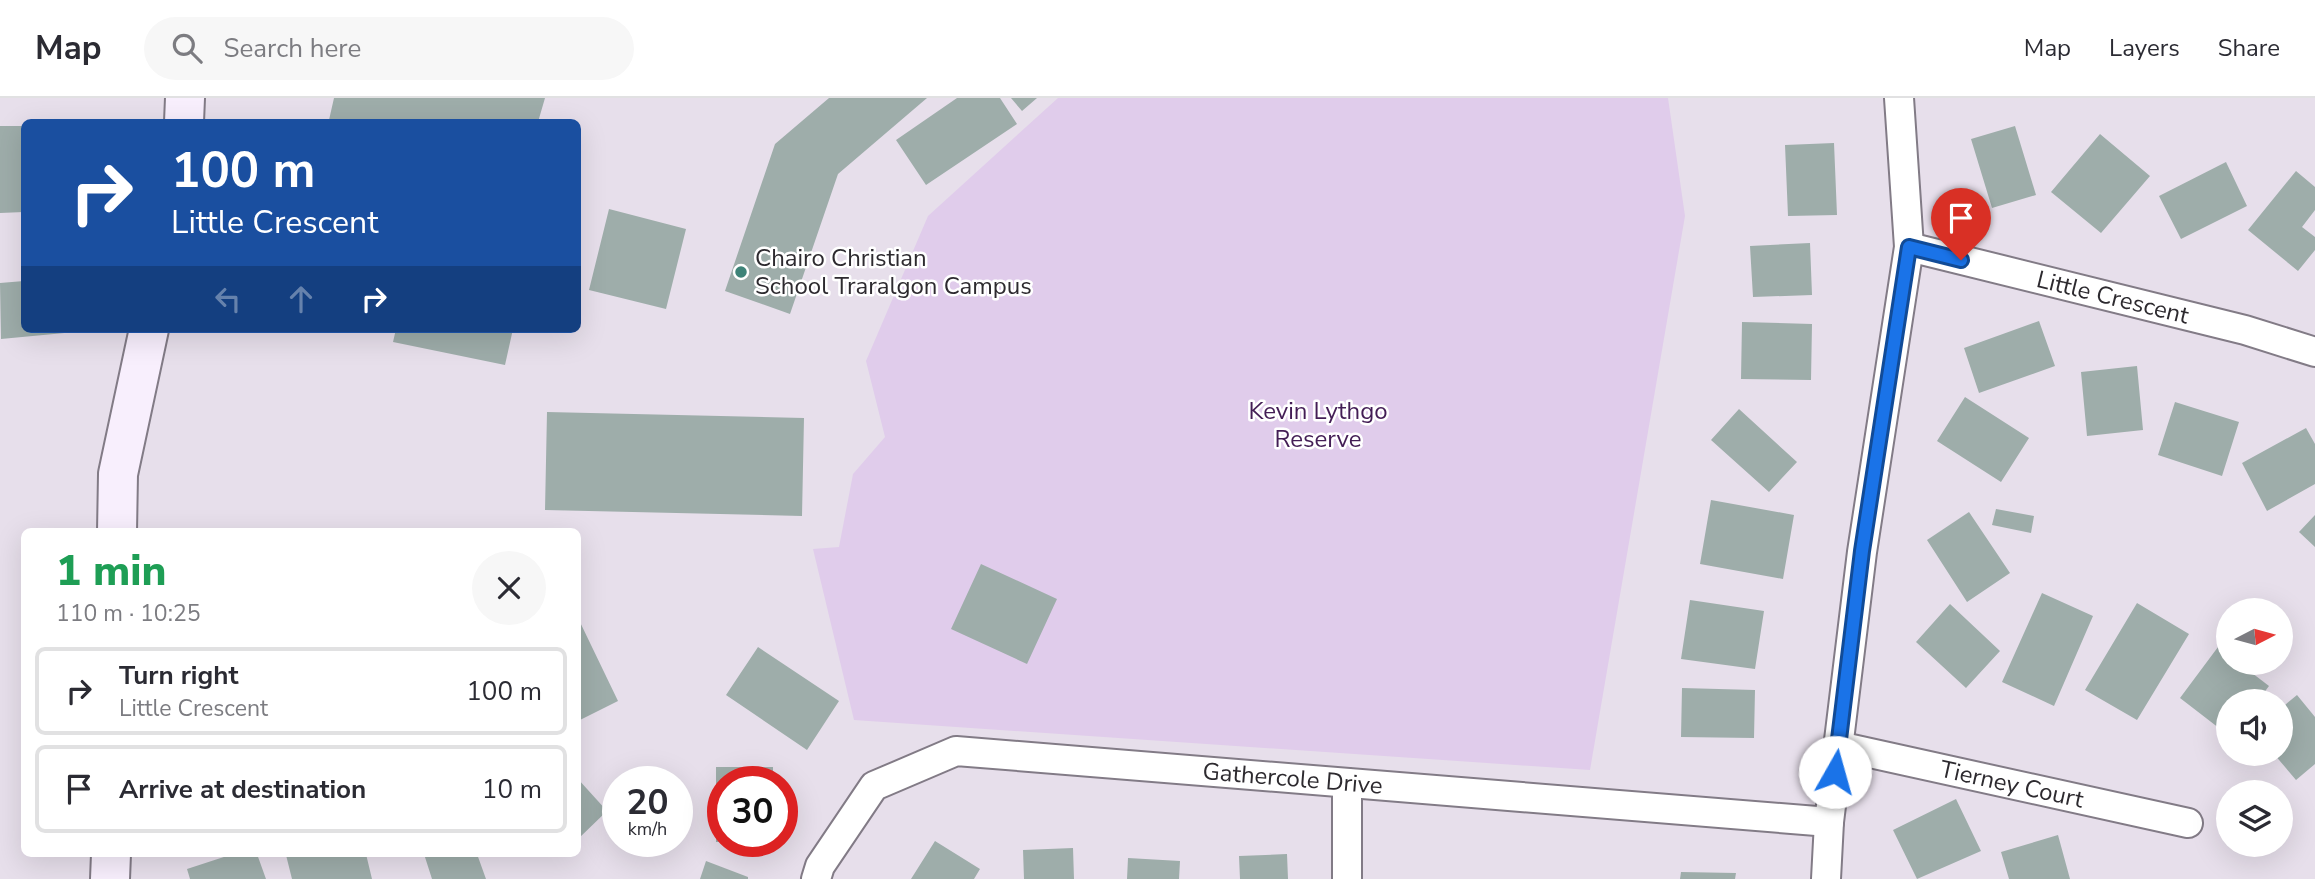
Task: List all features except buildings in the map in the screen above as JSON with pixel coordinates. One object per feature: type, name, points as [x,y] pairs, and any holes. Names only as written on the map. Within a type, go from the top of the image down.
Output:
[{"type":"street","points":[[184,119],[185,98]]},
{"type":"street","points":[[1826,879],[1829,822],[1862,551],[1909,247],[1899,98]]},
{"type":"street","name":"Little Crescent","points":[[1909,247],[2245,330],[2315,352]]},
{"type":"street","points":[[117,528],[118,474],[148,333]]},
{"type":"street","name":"Tierney Court","points":[[1838,746],[2188,823]]},
{"type":"street","name":"Gathercole Drive","points":[[816,879],[820,866],[874,786],[956,751],[1829,822]]},
{"type":"street","points":[[1347,879],[1348,783]]},
{"type":"street","points":[[110,879],[111,857]]},
{"type":"green space","name":"Kevin Lythgo Reserve","points":[[1058,98],[1668,98],[1685,216],[1590,770],[854,720],[813,549],[839,547],[853,474],[885,437],[866,361],[928,216]]},
{"type":"place","name":"Chairo Christian School Traralgon Campus","points":[[741,272]]},
{"type":"route","points":[[1835,772],[1862,551],[1909,247],[1961,260]]}]
